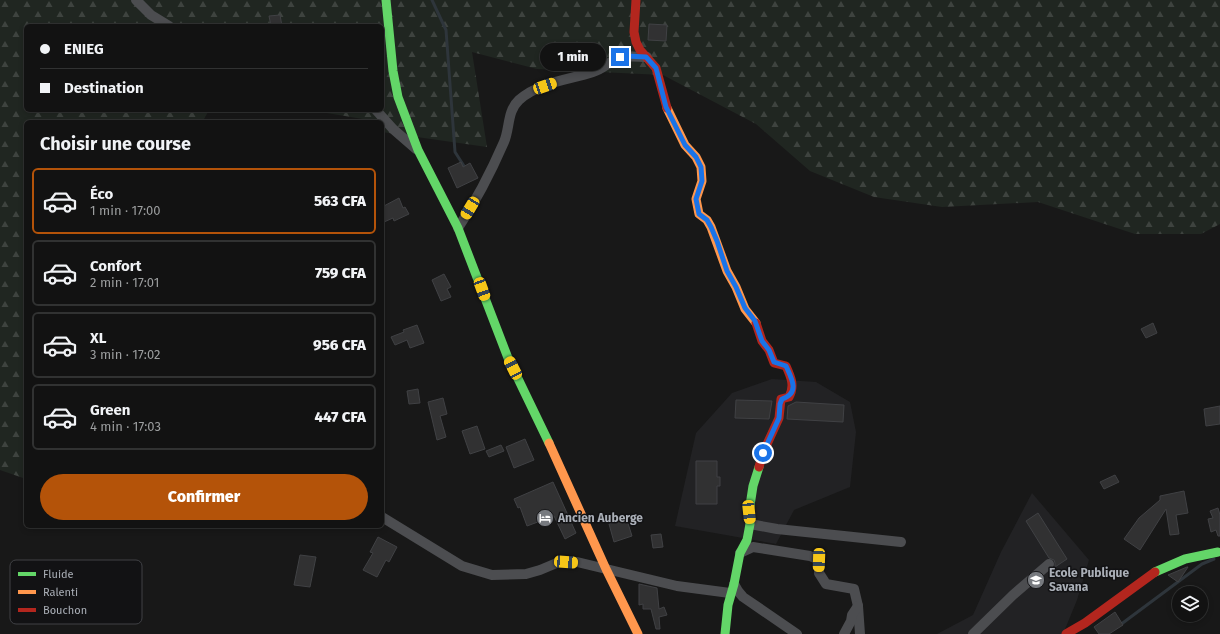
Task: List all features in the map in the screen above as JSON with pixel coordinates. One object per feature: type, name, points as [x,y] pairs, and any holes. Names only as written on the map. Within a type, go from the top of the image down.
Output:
[{"type":"street","points":[[136,0],[151,15],[166,24]]},
{"type":"street","points":[[386,0],[393,70],[398,97],[418,150],[458,228],[508,358],[573,494],[606,569],[638,634]]},
{"type":"street","points":[[636,0],[634,32],[636,42],[640,50],[656,68],[666,107],[685,145],[696,157],[701,167],[702,181],[696,199],[699,214],[707,220],[711,227],[727,271],[745,308],[755,321],[762,341],[769,350],[774,362],[786,366],[793,388],[789,397],[782,399],[779,418],[763,453],[753,486],[749,512],[750,524],[747,540],[740,553],[725,621],[725,634]]},
{"type":"street","points":[[458,228],[482,190],[506,137],[510,114],[518,101],[536,89],[593,72],[620,57],[646,57]]},
{"type":"street","points":[[378,112],[393,129],[418,150]]},
{"type":"street","points":[[384,518],[462,566],[492,575],[526,574],[559,562],[577,562],[677,586],[732,589],[738,591],[743,597],[797,634]]},
{"type":"street","points":[[750,524],[777,529],[901,542]]},
{"type":"street","points":[[740,553],[753,547],[810,556],[819,560],[819,573],[826,584],[854,589],[858,606],[860,634]]},
{"type":"street","points":[[1066,634],[1084,623],[1157,570],[1185,559],[1218,552]]},
{"type":"street","points":[[973,634],[1013,595],[1050,564]]},
{"type":"street","points":[[844,634],[851,621],[852,615],[858,606]]},
{"type":"shaded area","points":[[772,379],[816,382],[850,402],[856,432],[850,487],[794,510],[776,544],[675,526],[696,433],[732,393]]},
{"type":"shaded area","name":"Ecole Publique Savana","points":[[1032,493],[1089,560],[1077,600],[1063,634],[937,634],[973,615],[1001,552]]},
{"type":"green space","points":[[0,0],[1220,0],[1220,224],[1201,234],[1135,234],[1038,202],[942,207],[874,197],[810,171],[756,124],[663,75],[537,69],[472,52],[487,147],[384,132],[384,120],[364,120],[321,112],[384,112],[384,24],[24,24],[24,112],[208,112],[204,120],[24,120],[24,478],[0,470]]},
{"type":"building","points":[[280,15],[282,24],[271,24],[269,16]]},
{"type":"building","points":[[649,24],[667,25],[666,41],[648,40]]},
{"type":"building","points":[[461,162],[463,167],[470,163],[478,178],[457,188],[448,168]]},
{"type":"building","points":[[399,198],[403,208],[405,207],[409,214],[394,221],[393,218],[384,222],[384,206]]},
{"type":"building","points":[[444,274],[451,287],[447,289],[451,297],[441,301],[432,280]]},
{"type":"building","points":[[1153,323],[1157,333],[1146,338],[1141,329]]},
{"type":"building","points":[[417,325],[424,343],[410,348],[407,340],[395,345],[391,337],[404,332],[403,330]]},
{"type":"building","points":[[418,389],[420,403],[409,404],[407,391]]},
{"type":"building","points":[[443,398],[447,414],[440,416],[446,437],[437,440],[428,402]]},
{"type":"building","points":[[736,400],[772,401],[769,419],[735,418]]},
{"type":"building","points":[[796,402],[844,405],[843,422],[787,419],[788,406]]},
{"type":"building","points":[[1220,406],[1220,424],[1206,426],[1204,409]]},
{"type":"building","points":[[477,426],[485,449],[470,454],[462,431]]},
{"type":"building","points":[[525,439],[534,460],[514,468],[506,447]]},
{"type":"building","points":[[501,445],[504,451],[489,457],[486,451]]},
{"type":"building","points":[[696,461],[717,461],[717,477],[720,477],[720,486],[717,486],[717,504],[696,504]]},
{"type":"building","points":[[1115,475],[1119,482],[1104,489],[1100,482]]},
{"type":"building","points":[[553,482],[576,533],[565,539],[554,516],[527,526],[520,507],[518,508],[514,499]]},
{"type":"building","points":[[1184,491],[1188,513],[1176,515],[1179,534],[1170,535],[1166,509],[1140,550],[1124,539],[1139,518],[1160,500],[1160,496]]},
{"type":"building","points":[[1218,508],[1220,515],[1220,536],[1218,536],[1216,530],[1211,532],[1208,519],[1213,518],[1210,511]]},
{"type":"building","points":[[1038,513],[1067,559],[1055,567],[1054,560],[1049,558],[1026,521]]},
{"type":"building","points":[[626,517],[632,536],[614,542],[609,524],[616,522],[616,518]]},
{"type":"building","points":[[661,534],[663,547],[653,548],[651,535]]},
{"type":"building","points":[[378,537],[397,547],[389,562],[386,560],[377,577],[363,570],[373,553],[370,552]]},
{"type":"building","points":[[300,555],[316,557],[310,587],[294,585]]},
{"type":"building","points":[[1187,567],[1178,582],[1168,575]]},
{"type":"building","points":[[639,584],[657,588],[659,609],[664,607],[667,615],[659,617],[660,629],[656,629],[651,609],[643,609],[643,604],[639,605]]},
{"type":"building","points":[[1115,612],[1123,625],[1109,634],[1099,634],[1094,627]]},
{"type":"waterway","points":[[432,0],[446,30],[455,152],[464,166]]},
{"type":"waterway","points":[[1120,625],[1202,564],[1214,559]]},
{"type":"traffic: fast","points":[[386,0],[393,71],[398,97],[418,150],[458,228],[508,358],[549,443]]},
{"type":"traffic: fast","points":[[725,634],[728,605],[740,553],[747,540],[750,524],[749,512],[753,486],[759,467]]},
{"type":"traffic: fast","points":[[1155,572],[1185,559],[1218,552]]},
{"type":"traffic: slow","points":[[667,108],[685,145],[696,157],[701,167],[702,181],[696,199],[699,214],[707,220],[711,227],[727,271],[736,287],[745,309],[756,323]]},
{"type":"traffic: slow","points":[[549,443],[606,569],[638,634]]},
{"type":"traffic: jam","points":[[636,0],[634,32],[636,42],[640,50],[656,68],[667,108]]},
{"type":"traffic: jam","points":[[756,323],[762,341],[769,350],[774,363],[786,366],[792,385],[789,397],[781,399],[779,418],[763,453],[759,467]]},
{"type":"traffic: jam","points":[[1066,634],[1085,623],[1155,572]]},
{"type":"place","name":"Ancien Auberge","points":[[545,518]]},
{"type":"place","name":"Ecole Publique Savana","points":[[1036,580]]},
{"type":"route","points":[[620,57],[646,57],[656,68],[666,107],[685,145],[696,157],[701,167],[702,181],[696,199],[699,214],[707,220],[711,227],[717,241],[722,260],[736,287],[740,300],[754,318],[762,341],[769,350],[772,359],[778,364],[783,364],[786,366],[792,381],[792,392],[789,397],[782,399],[779,418],[763,453]]}]
